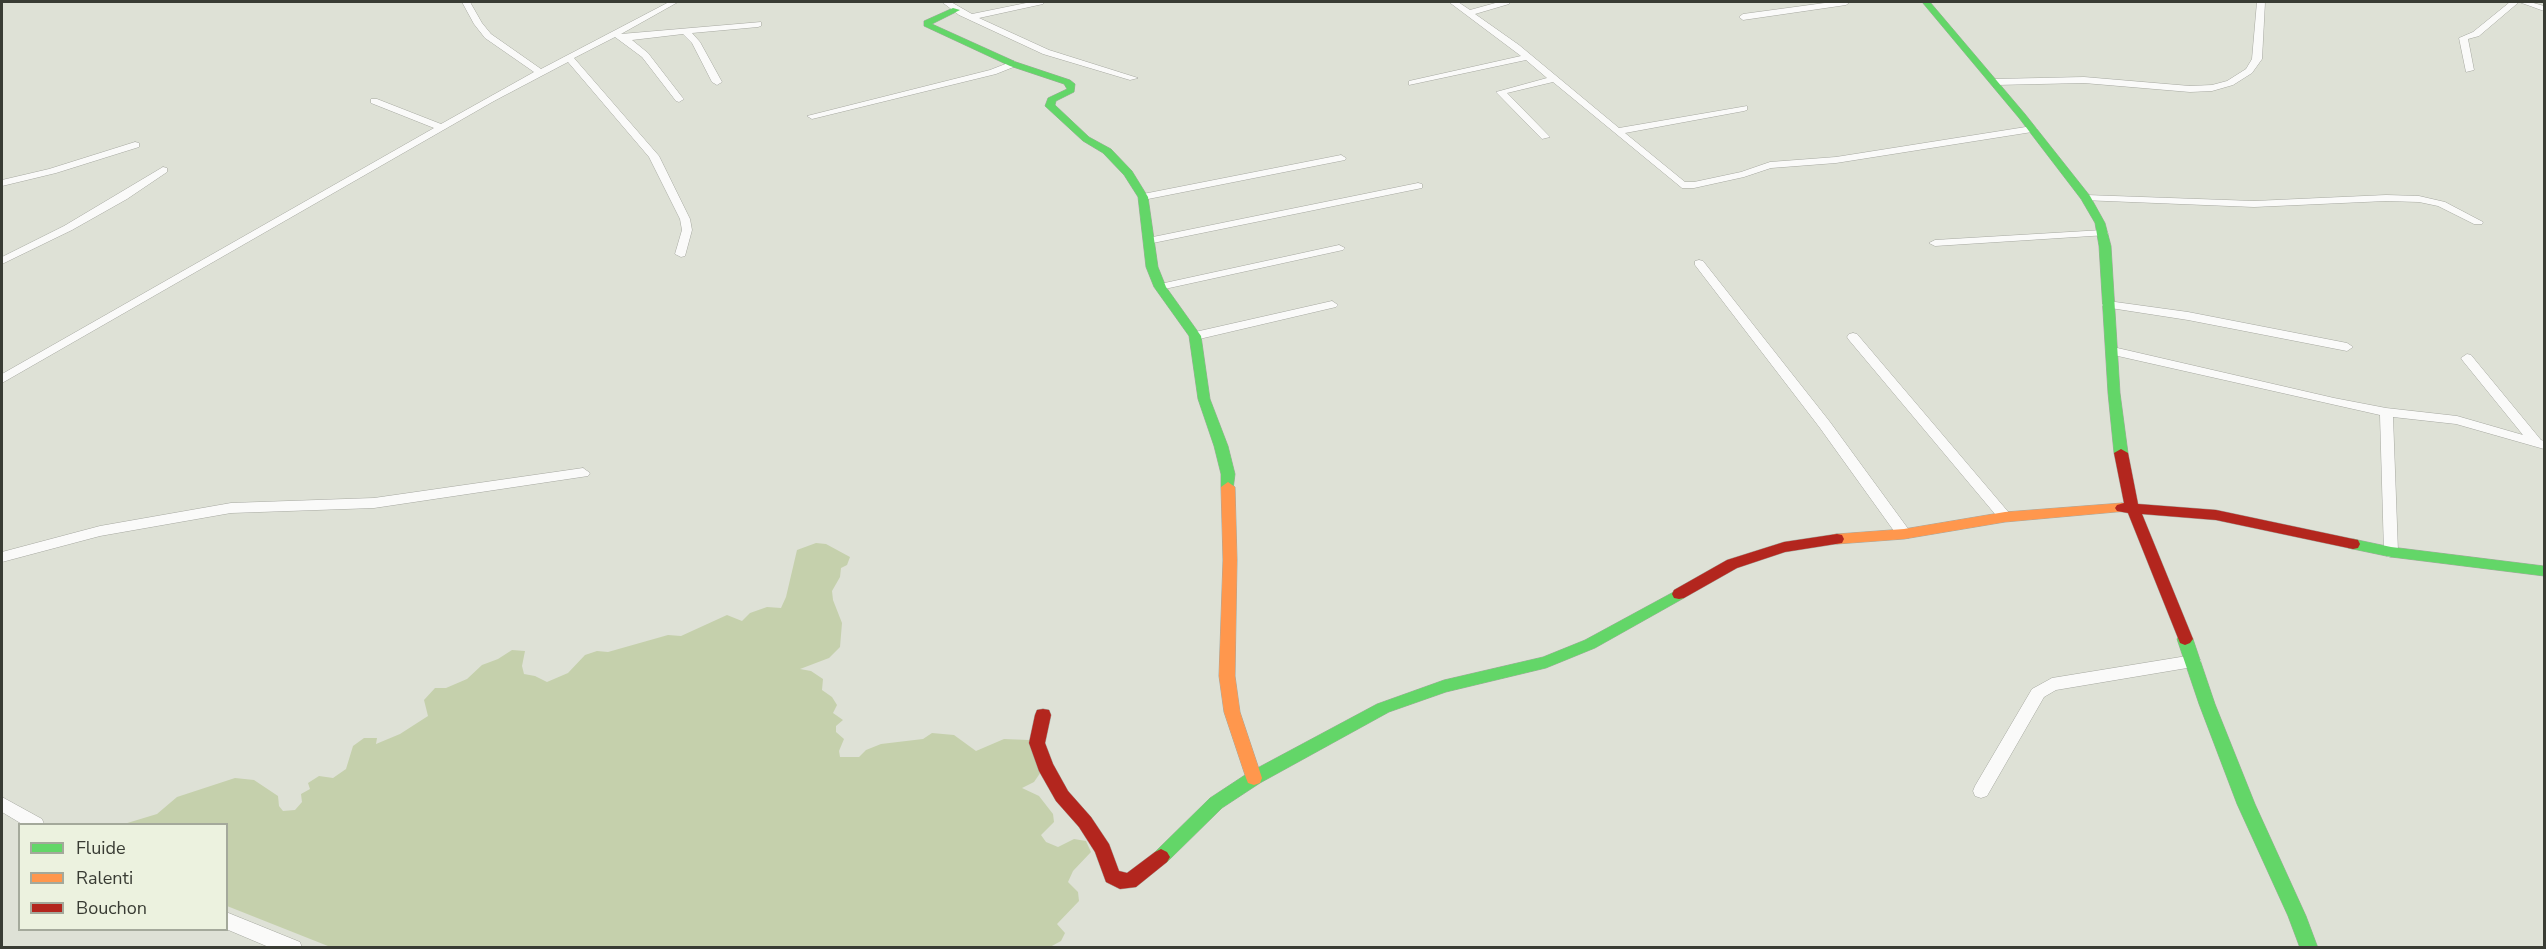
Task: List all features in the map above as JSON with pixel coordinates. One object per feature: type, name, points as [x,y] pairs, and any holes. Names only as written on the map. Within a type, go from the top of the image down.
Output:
[{"type":"street","points":[[466,2],[478,24],[488,36],[540,72]]},
{"type":"street","points":[[2,379],[441,127],[540,72],[619,36],[674,2]]},
{"type":"street","points":[[971,17],[1040,2]]},
{"type":"street","points":[[1453,2],[1528,57],[1618,131],[1674,181],[1682,185],[1694,185],[1744,174],[1770,165],[1836,160],[2032,129]]},
{"type":"street","points":[[1469,13],[1506,2]]},
{"type":"street","points":[[1743,17],[1846,2]]},
{"type":"street","points":[[1926,2],[1995,82],[2086,198],[2103,233],[2113,351],[2114,393],[2121,455],[2132,507],[2247,804],[2309,948]]},
{"type":"street","points":[[1995,82],[2084,80],[2190,89],[2212,88],[2230,83],[2249,71],[2257,59],[2261,2]]},
{"type":"street","points":[[2469,70],[2463,38],[2476,34],[2515,2]]},
{"type":"street","points":[[2523,2],[2544,9]]},
{"type":"street","points":[[1133,78],[1052,54],[951,6],[927,23],[928,26],[1013,64],[1068,82],[1072,86],[1071,90],[1051,100],[1050,106],[1086,139],[1107,151],[1128,173],[1143,197],[1150,259],[1160,287],[1195,336],[1204,399],[1221,446],[1228,474],[1230,560],[1227,676],[1232,712],[1254,778]]},
{"type":"street","points":[[619,36],[758,24]]},
{"type":"street","points":[[684,31],[696,42],[717,82]]},
{"type":"street","points":[[619,36],[645,55],[679,99]]},
{"type":"street","points":[[1412,83],[1528,57]]},
{"type":"street","points":[[569,58],[654,156],[686,219],[687,231],[681,254]]},
{"type":"street","points":[[812,116],[993,72],[1013,64]]},
{"type":"street","points":[[1545,136],[1501,92],[1554,79]]},
{"type":"street","points":[[374,101],[441,127]]},
{"type":"street","points":[[1618,131],[1744,108]]},
{"type":"street","points":[[2,183],[52,171],[135,145]]},
{"type":"street","points":[[1143,197],[1341,158]]},
{"type":"street","points":[[2,261],[77,223],[163,170]]},
{"type":"street","points":[[1148,241],[1418,186]]},
{"type":"street","points":[[2086,198],[2231,204],[2386,198],[2419,199],[2441,204],[2478,222]]},
{"type":"street","points":[[1935,243],[2103,233]]},
{"type":"street","points":[[1160,287],[1339,248]]},
{"type":"street","points":[[1699,263],[1825,425],[1904,534]]},
{"type":"street","points":[[2108,304],[2188,316],[2347,347]]},
{"type":"street","points":[[1195,336],[1332,305]]},
{"type":"street","points":[[1853,337],[2005,517]]},
{"type":"street","points":[[2113,351],[2334,402],[2386,412],[2457,420],[2540,443]]},
{"type":"street","points":[[2467,358],[2540,443]]},
{"type":"street","points":[[2386,412],[2391,552]]},
{"type":"street","points":[[2,557],[100,531],[220,510],[374,503],[584,473]]},
{"type":"street","points":[[1043,715],[1037,743],[1045,766],[1062,796],[1103,849],[1112,876],[1120,881],[1130,881],[1143,873],[1200,821],[1216,803],[1254,778],[1383,708],[1444,686],[1546,662],[1590,644],[1732,564],[1784,547],[1847,537],[1904,534],[2005,517],[2132,507],[2174,509],[2245,520],[2391,552],[2544,572]]},
{"type":"street","points":[[1981,791],[2038,693],[2045,688],[2071,679],[2193,661]]},
{"type":"street","points":[[2,804],[33,823]]},
{"type":"street","points":[[228,921],[293,948]]},
{"type":"green space","points":[[816,543],[826,544],[850,557],[847,565],[841,568],[840,577],[832,591],[842,623],[840,647],[829,658],[800,669],[811,671],[823,679],[822,690],[832,697],[837,705],[833,713],[843,720],[836,726],[836,732],[844,739],[839,751],[840,757],[859,757],[866,750],[881,744],[923,739],[932,733],[954,735],[976,751],[1004,739],[1029,740],[1045,766],[1034,782],[1022,788],[1039,796],[1053,814],[1054,822],[1041,835],[1046,842],[1058,847],[1074,839],[1086,841],[1091,852],[1073,871],[1068,882],[1078,892],[1079,901],[1057,924],[1065,933],[1061,941],[1050,947],[333,948],[228,906],[228,823],[127,823],[157,814],[177,797],[235,778],[254,780],[278,796],[279,806],[283,811],[295,810],[302,802],[301,794],[310,789],[308,783],[319,776],[333,778],[346,769],[353,746],[364,738],[377,738],[376,744],[400,734],[428,716],[424,700],[435,688],[446,688],[467,679],[482,665],[512,650],[525,651],[522,666],[524,674],[547,682],[568,673],[585,655],[597,651],[608,652],[668,635],[681,636],[727,615],[742,621],[750,613],[767,607],[781,608],[786,597],[797,550]]},
{"type":"traffic: fast","points":[[1926,2],[2022,116],[2086,198],[2100,223],[2105,246],[2114,393],[2121,453]]},
{"type":"traffic: fast","points":[[956,10],[927,23],[928,26],[1013,64],[1067,82],[1072,86],[1071,90],[1051,100],[1050,106],[1086,139],[1107,151],[1128,173],[1143,197],[1152,267],[1160,287],[1195,336],[1204,399],[1221,446],[1228,474],[1228,487]]},
{"type":"traffic: fast","points":[[2353,544],[2391,552],[2544,571]]},
{"type":"traffic: fast","points":[[1161,857],[1216,803],[1254,778],[1383,708],[1444,686],[1546,662],[1590,644],[1679,594]]},
{"type":"traffic: fast","points":[[2185,639],[2207,704],[2246,804],[2297,916],[2309,948]]},
{"type":"traffic: slow","points":[[1228,487],[1230,560],[1227,676],[1232,712],[1254,778]]},
{"type":"traffic: slow","points":[[1837,539],[1904,534],[2005,517],[2122,508]]},
{"type":"traffic: jam","points":[[2121,453],[2132,507],[2185,639]]},
{"type":"traffic: jam","points":[[2122,508],[2216,515],[2353,544]]},
{"type":"traffic: jam","points":[[1679,594],[1732,564],[1784,547],[1837,539]]},
{"type":"traffic: jam","points":[[1043,715],[1037,743],[1045,766],[1062,796],[1085,822],[1103,849],[1112,876],[1120,881],[1130,881],[1161,857]]}]
